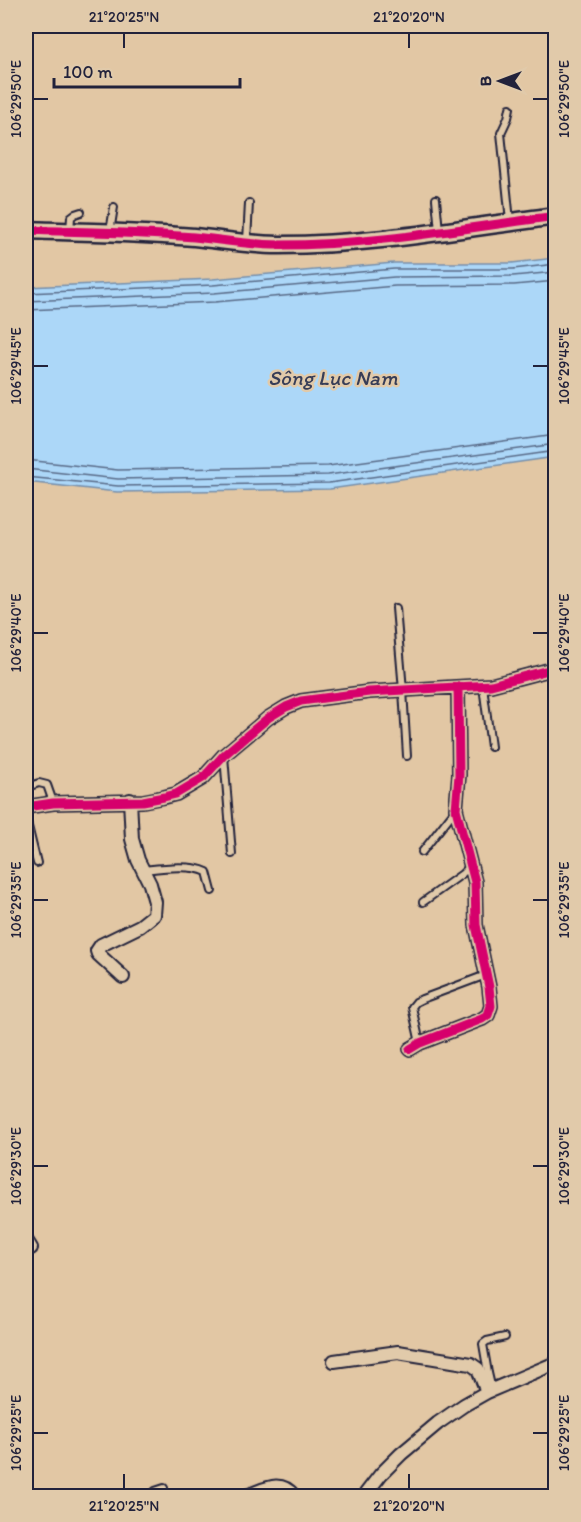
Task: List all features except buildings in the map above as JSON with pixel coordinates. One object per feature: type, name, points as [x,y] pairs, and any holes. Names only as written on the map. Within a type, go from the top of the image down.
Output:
[{"type":"street","points":[[26,230],[194,237],[247,244],[317,244],[398,237],[555,216]]},
{"type":"street","points":[[26,807],[53,803],[143,801],[176,794],[203,778],[224,754],[268,718],[301,701],[369,692],[491,685],[555,668]]},
{"type":"street","points":[[415,1046],[482,1019],[488,1015],[491,1006],[476,925],[475,882],[456,809],[459,775],[458,687]]},
{"type":"street","points":[[123,977],[97,951],[101,945],[140,926],[154,915],[155,902],[132,839],[130,800]]},
{"type":"street","points":[[334,1361],[398,1352],[471,1364],[478,1369],[490,1391]]},
{"type":"street","points":[[364,1497],[381,1474],[401,1454],[464,1405],[490,1391],[555,1363]]},
{"type":"street","points":[[246,1497],[277,1485],[289,1490],[294,1497]]},
{"type":"lane","points":[[510,108],[501,133],[510,222]]},
{"type":"lane","points":[[436,199],[439,231]]},
{"type":"lane","points":[[247,244],[249,203]]},
{"type":"lane","points":[[110,233],[114,207]]},
{"type":"lane","points":[[70,232],[71,217],[81,212]]},
{"type":"lane","points":[[396,608],[407,756]]},
{"type":"lane","points":[[483,686],[491,747]]},
{"type":"lane","points":[[224,754],[232,854]]},
{"type":"lane","points":[[33,785],[39,783],[46,785],[53,803]]},
{"type":"lane","points":[[423,852],[456,809]]},
{"type":"lane","points":[[26,818],[37,863]]},
{"type":"lane","points":[[423,902],[470,866]]},
{"type":"lane","points":[[143,870],[200,868],[207,872],[212,891]]},
{"type":"lane","points":[[415,1046],[412,1007],[416,1002],[486,975]]},
{"type":"lane","points":[[490,1391],[483,1344],[505,1337]]},
{"type":"lane","points":[[151,1497],[155,1491],[164,1488]]},
{"type":"water","name":"Sông Lục Nam","points":[[555,258],[555,457],[330,489],[117,492],[26,482],[26,287],[213,279],[394,263],[512,263]]},
{"type":"cycle path","points":[[26,230],[173,235],[269,245],[314,244],[418,235],[556,216]]},
{"type":"cycle path","points":[[26,807],[53,803],[143,801],[176,794],[203,778],[224,755],[268,718],[301,701],[369,692],[491,685],[556,668]]},
{"type":"cycle path","points":[[410,1049],[482,1019],[488,1015],[491,1006],[476,925],[475,882],[456,809],[459,775],[458,687]]}]
